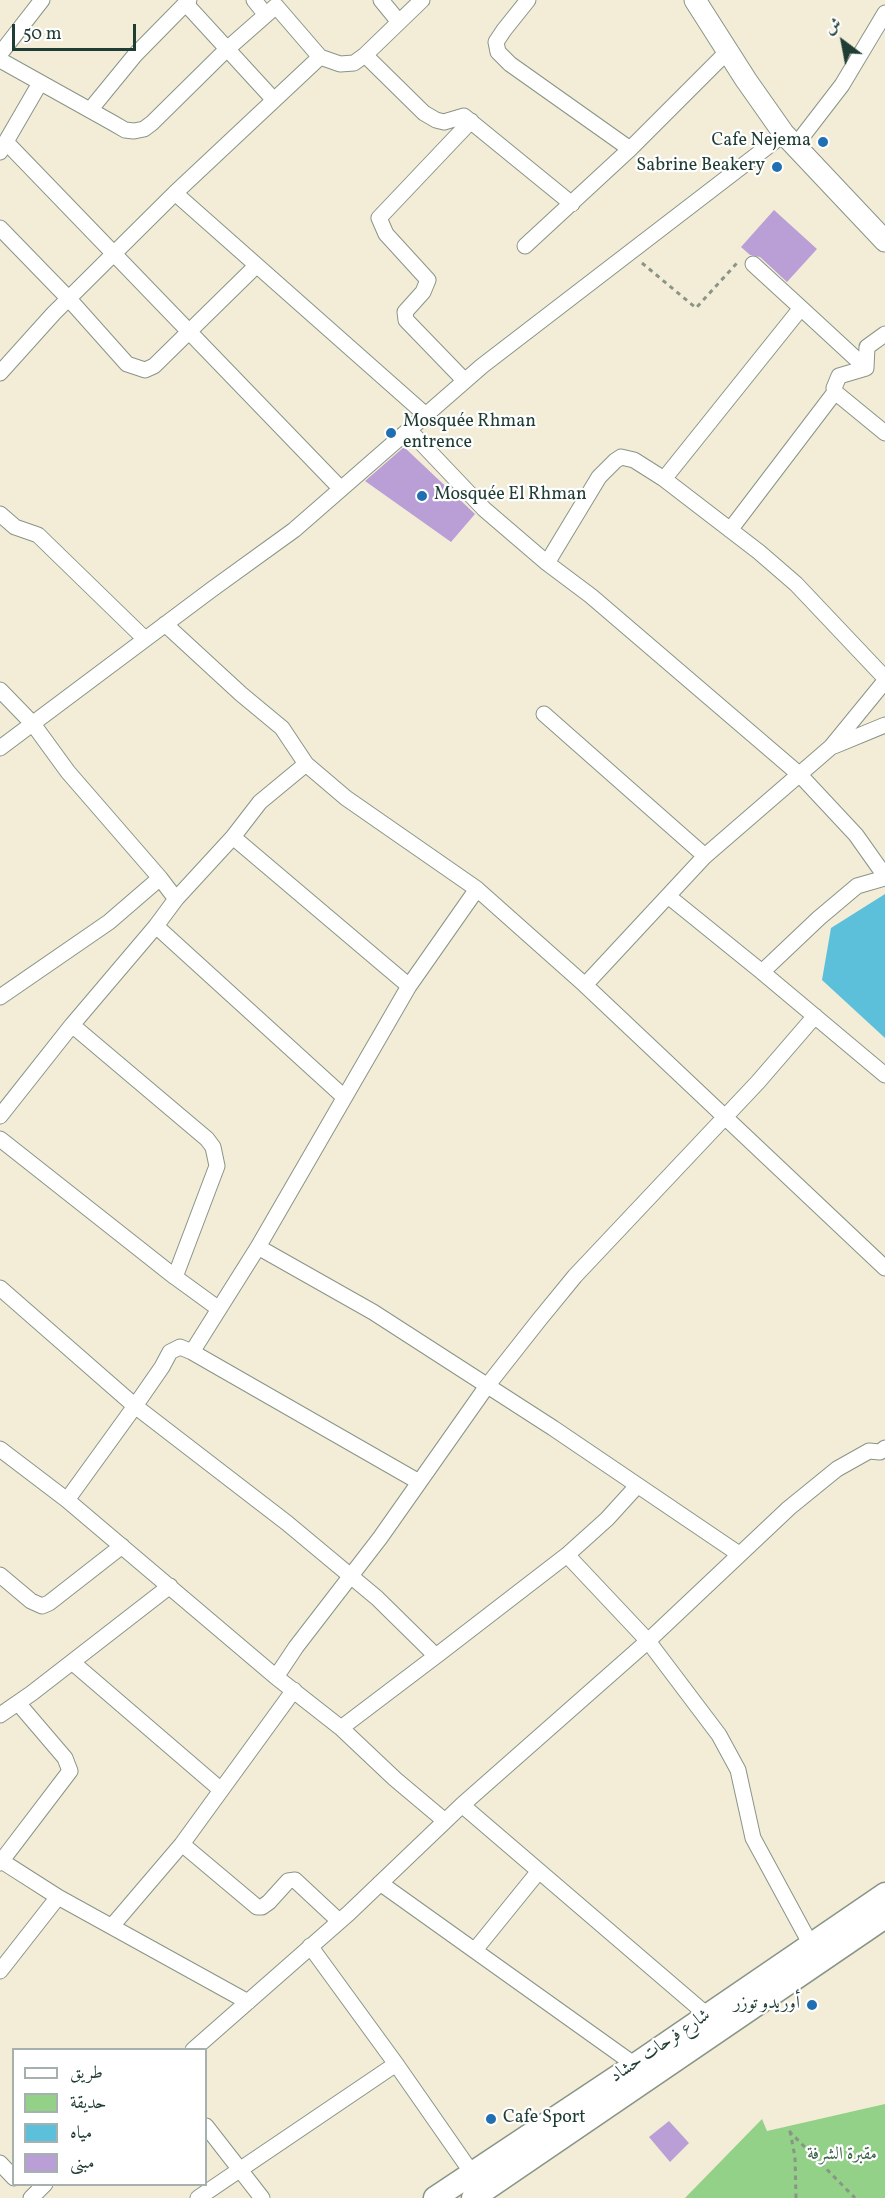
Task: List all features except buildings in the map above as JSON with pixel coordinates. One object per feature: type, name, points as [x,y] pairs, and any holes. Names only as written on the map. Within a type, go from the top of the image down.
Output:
[{"type":"main road","name":"شارع فرحات حشاد","points":[[435,2198],[885,1894]]},
{"type":"main road","name":"شارع فرحات حشاد","points":[[473,2198],[885,1917]]},
{"type":"street","points":[[0,54],[42,0]]},
{"type":"street","points":[[254,0],[275,7],[320,57],[340,64],[354,63],[365,55],[422,0]]},
{"type":"street","points":[[381,0],[399,22]]},
{"type":"street","points":[[528,0],[496,42],[498,52],[510,64],[630,149]]},
{"type":"street","points":[[695,0],[727,52],[790,140],[885,241]]},
{"type":"street","points":[[90,110],[135,55],[187,2],[226,50],[274,100]]},
{"type":"street","points":[[0,60],[125,129],[134,131],[144,129],[226,50],[275,7]]},
{"type":"street","points":[[0,748],[294,530],[465,381],[629,252],[790,140],[842,85],[885,14]]},
{"type":"street","points":[[525,246],[630,149],[727,52]]},
{"type":"street","points":[[365,55],[424,113],[444,122],[464,116],[572,204]]},
{"type":"street","points":[[0,373],[69,299],[176,193],[320,57]]},
{"type":"street","points":[[40,83],[3,147],[190,330],[249,395],[341,489]]},
{"type":"street","points":[[465,381],[406,320],[405,312],[423,292],[428,280],[386,234],[379,218],[471,121]]},
{"type":"street","points":[[176,193],[427,416]]},
{"type":"street","points":[[0,228],[69,299],[127,364],[145,370],[154,366],[256,266]]},
{"type":"street","points":[[753,264],[866,368]]},
{"type":"street","points":[[664,479],[801,308]]},
{"type":"street","points":[[866,368],[867,347],[885,334]]},
{"type":"street","points":[[730,530],[835,392],[835,383],[839,376],[866,368]]},
{"type":"street","points":[[835,392],[885,433]]},
{"type":"street","points":[[410,431],[484,509],[547,563],[591,596],[800,775],[856,835],[885,877],[857,886],[762,972]]},
{"type":"street","points":[[547,563],[599,477],[621,458],[634,460],[664,479],[796,584],[885,679],[831,747],[705,856],[585,986]]},
{"type":"street","points":[[0,514],[15,527],[38,535],[145,639]]},
{"type":"street","points":[[165,624],[241,694],[282,728],[306,764],[346,798],[477,889],[585,986],[885,1268]]},
{"type":"street","points":[[0,690],[33,724],[68,772],[176,899]]},
{"type":"street","points":[[544,714],[705,856]]},
{"type":"street","points":[[831,747],[885,725]]},
{"type":"street","points":[[0,1116],[176,899],[233,837],[260,802],[306,764]]},
{"type":"street","points":[[233,837],[408,986]]},
{"type":"street","points":[[0,996],[109,922],[160,878]]},
{"type":"street","points":[[192,1352],[258,1248],[408,986],[477,889]]},
{"type":"street","points":[[668,896],[885,1075]]},
{"type":"street","points":[[156,926],[344,1097]]},
{"type":"street","points":[[276,1677],[296,1647],[351,1577],[487,1386],[575,1276],[765,1074],[815,1016]]},
{"type":"street","points":[[72,1025],[207,1139],[213,1147],[217,1166],[175,1277]]},
{"type":"street","points":[[0,1139],[219,1309]]},
{"type":"street","points":[[258,1248],[357,1302],[553,1428],[739,1554]]},
{"type":"street","points":[[0,1288],[135,1406],[287,1523],[377,1598],[436,1656]]},
{"type":"street","points":[[67,1500],[135,1406],[170,1352],[180,1347],[419,1482]]},
{"type":"street","points":[[0,1449],[67,1500],[276,1677],[341,1728],[395,1779],[445,1821]]},
{"type":"street","points":[[194,2048],[339,1921],[462,1805],[648,1641],[798,1500],[837,1469],[869,1451],[883,1454]]},
{"type":"street","points":[[341,1728],[567,1555],[607,1519],[637,1486]]},
{"type":"street","points":[[0,1575],[31,1601],[42,1606],[122,1546]]},
{"type":"street","points":[[567,1555],[648,1641],[724,1743],[738,1770],[753,1838],[811,1945]]},
{"type":"street","points":[[0,1715],[170,1586]]},
{"type":"street","points":[[72,1662],[221,1790]]},
{"type":"street","points":[[112,1926],[182,1844],[294,1690]]},
{"type":"street","points":[[18,1703],[65,1758],[70,1771],[0,1862],[58,1897],[248,2001]]},
{"type":"street","points":[[462,1805],[707,2015]]},
{"type":"street","points":[[182,1844],[257,1907],[262,1907],[269,1902],[288,1881],[295,1880],[339,1921]]},
{"type":"street","points":[[475,1950],[539,1871]]},
{"type":"street","points":[[380,1882],[635,2065]]},
{"type":"street","points":[[0,1971],[58,1897]]},
{"type":"street","points":[[310,1946],[472,2173]]},
{"type":"street","points":[[198,2198],[396,2064]]},
{"type":"street","points":[[207,2127],[262,2198]]},
{"type":"street","points":[[0,2163],[12,2176]]},
{"type":"street","points":[[22,2186],[32,2198],[43,2186]]},
{"type":"path","points":[[629,252],[696,308],[744,255],[753,264]]},
{"type":"path","points":[[796,2198],[795,2157],[789,2131],[855,2198]]},
{"type":"green space","name":"مقبرة الشرفة","points":[[885,2104],[885,2198],[685,2198],[762,2119],[767,2131]]},
{"type":"water","points":[[885,894],[885,1038],[822,980],[831,928]]},
{"type":"place","name":"Cafe Nejema","points":[[823,142]]},
{"type":"place","name":"Sabrine Beakery","points":[[777,167]]},
{"type":"place","name":"Mosquée Rhman entrence","points":[[391,433]]},
{"type":"place","name":"Mosquée El Rhman","points":[[422,496]]},
{"type":"place","name":"أوريدو توزر","points":[[812,2005]]},
{"type":"place","name":"Cafe Sport","points":[[491,2119]]}]
